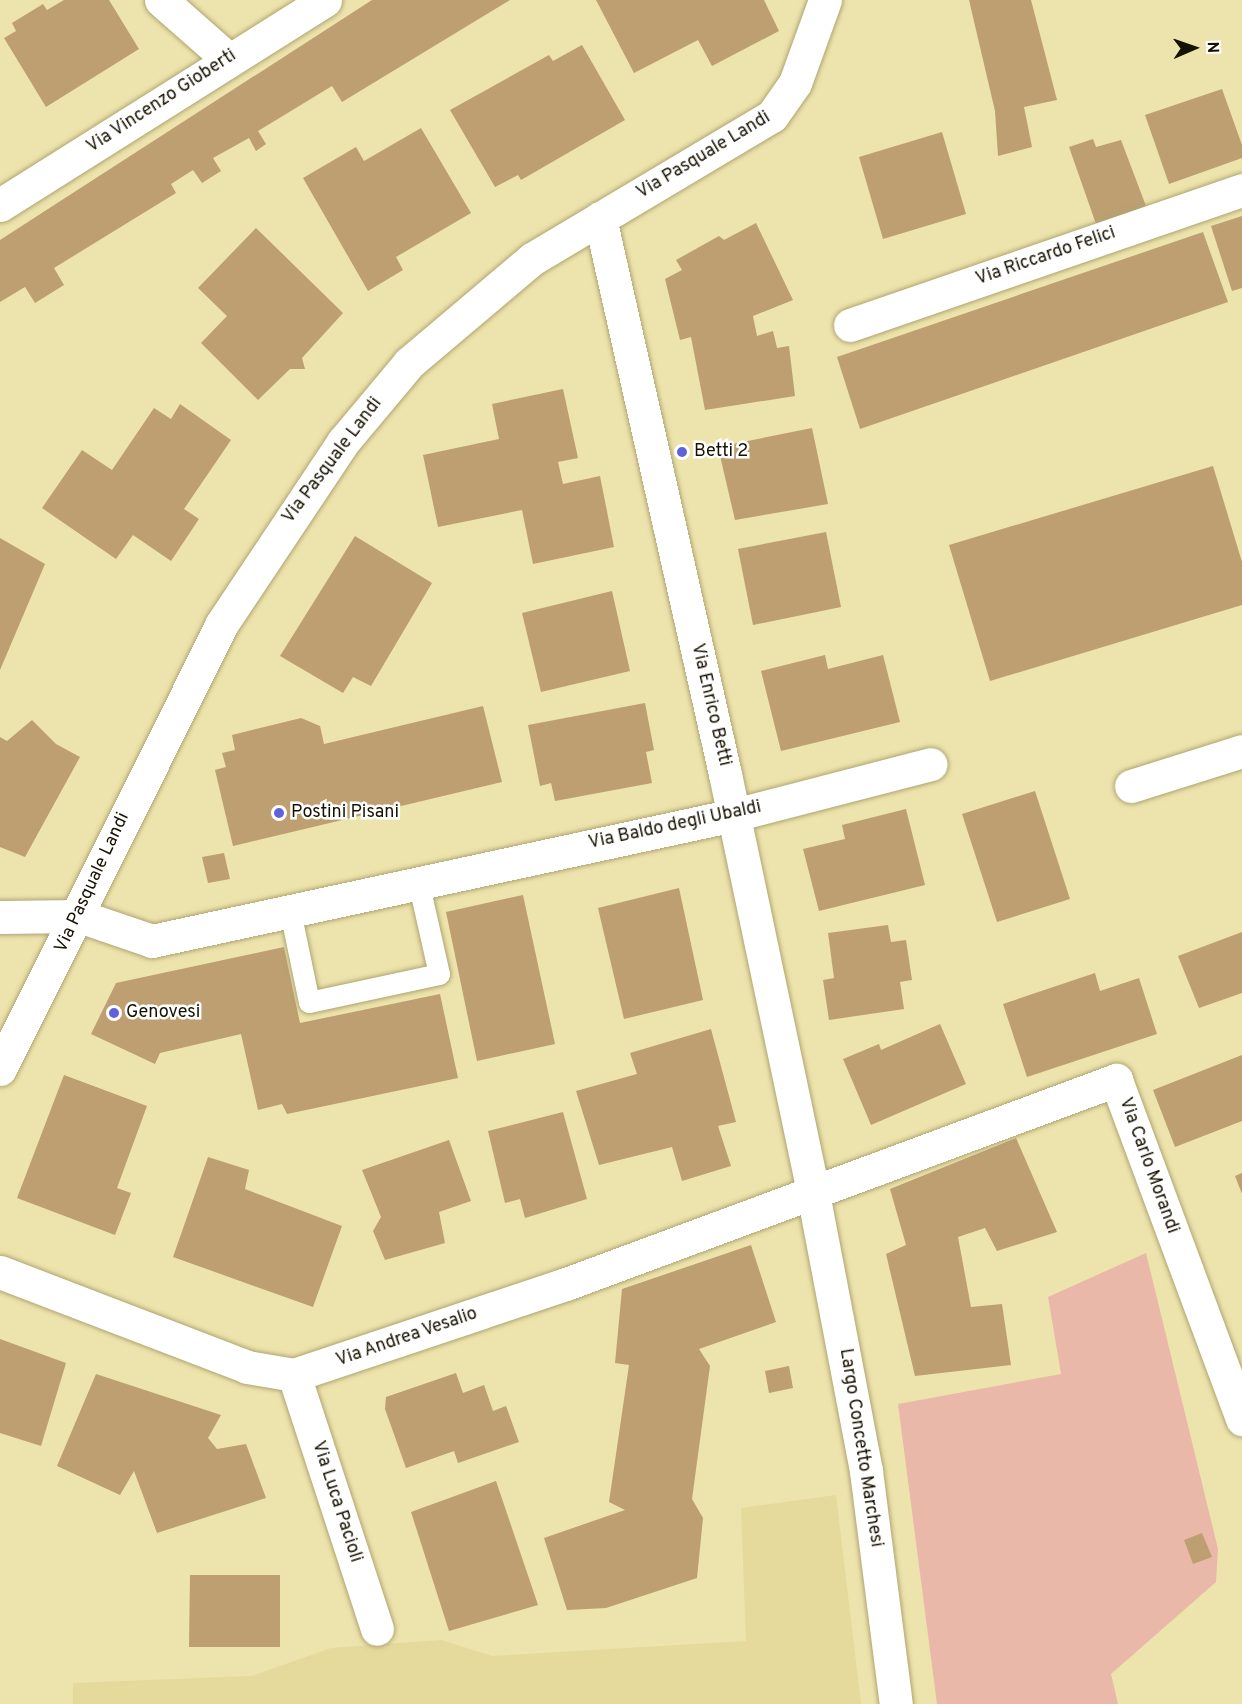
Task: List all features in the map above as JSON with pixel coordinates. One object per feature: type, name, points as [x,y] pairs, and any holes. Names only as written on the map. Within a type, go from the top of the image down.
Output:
[{"type":"street","points":[[161,0],[229,60]]},
{"type":"street","name":"Via Vincenzo Gioberti","points":[[0,205],[325,0]]},
{"type":"street","name":"Via Pasquale Landi","points":[[0,1069],[79,916],[116,834],[221,625],[343,442],[409,363],[451,324],[532,259],[772,116],[795,83],[825,0]]},
{"type":"street","name":"Via Riccardo Felici","points":[[850,325],[1242,190]]},
{"type":"street","name":"Via Enrico Betti","points":[[600,218],[734,814],[813,1193]]},
{"type":"street","points":[[1131,786],[1242,750]]},
{"type":"street","name":"Via Baldo degli Ubaldi","points":[[0,917],[79,916],[152,941],[418,881],[734,814],[931,764]]},
{"type":"street","name":"Via Carlo Morandi","points":[[813,1193],[1116,1080],[1242,1419]]},
{"type":"street","name":"Via Andrea Vesalio","points":[[0,1272],[247,1367],[294,1375],[566,1284],[813,1193]]},
{"type":"street","name":"Largo Concetto Marchesi","points":[[813,1193],[866,1471],[896,1704]]},
{"type":"street","name":"Via Luca Pacioli","points":[[294,1375],[377,1629]]},
{"type":"lane","points":[[290,911],[309,1002],[438,974],[418,881]]},
{"type":"shaded area","points":[[1146,1253],[1218,1549],[1216,1582],[1111,1674],[1118,1704],[937,1704],[898,1404],[1061,1374],[1048,1297]]},
{"type":"shaded area","points":[[836,1495],[861,1704],[73,1704],[73,1683],[252,1676],[331,1648],[441,1640],[492,1656],[746,1641],[741,1508]]},
{"type":"building","points":[[64,0],[109,0],[139,49],[46,107],[4,38],[16,31],[12,23],[43,4],[47,10]]},
{"type":"building","points":[[372,0],[510,0],[342,102],[332,86],[258,131],[266,144],[256,151],[249,138],[213,158],[221,171],[202,183],[193,170],[171,184],[176,193],[54,268],[64,285],[35,303],[25,287],[0,302],[0,240]]},
{"type":"building","points":[[596,0],[764,0],[779,31],[712,66],[698,40],[634,73]]},
{"type":"building","points":[[969,0],[1031,0],[1057,100],[1024,107],[1032,147],[998,156],[995,111]]},
{"type":"building","points":[[582,45],[625,120],[521,180],[518,175],[495,187],[450,110],[549,55],[553,61]]},
{"type":"building","points":[[1222,89],[1242,145],[1242,158],[1169,184],[1145,115]]},
{"type":"building","points":[[421,128],[471,213],[396,257],[403,270],[368,291],[303,178],[356,147],[364,161]]},
{"type":"building","points":[[942,132],[966,214],[883,239],[859,157]]},
{"type":"building","points":[[1093,139],[1096,147],[1121,140],[1146,206],[1096,224],[1069,147]]},
{"type":"building","points":[[1242,216],[1242,288],[1232,291],[1211,226]]},
{"type":"building","points":[[756,223],[793,300],[753,316],[757,336],[773,331],[777,348],[789,346],[795,396],[705,410],[691,337],[680,340],[665,279],[682,270],[676,260],[719,236],[724,240]]},
{"type":"building","points":[[256,228],[343,313],[302,358],[305,369],[290,369],[258,400],[201,343],[227,316],[198,288]]},
{"type":"building","points":[[1203,232],[1228,302],[860,429],[837,357]]},
{"type":"building","points":[[563,389],[578,458],[558,462],[563,484],[600,476],[614,547],[533,564],[522,510],[438,527],[423,455],[499,439],[492,404]]},
{"type":"building","points":[[180,404],[231,440],[184,509],[199,519],[171,561],[133,535],[116,559],[42,508],[82,450],[112,470],[154,408],[171,419]]},
{"type":"building","points":[[812,428],[828,504],[735,520],[718,447]]},
{"type":"building","points":[[1213,466],[1242,562],[1242,605],[990,681],[949,545]]},
{"type":"building","points":[[826,532],[841,607],[753,625],[738,549]]},
{"type":"building","points":[[355,536],[432,583],[371,686],[353,677],[343,693],[280,656]]},
{"type":"building","points":[[0,538],[45,564],[0,670]]},
{"type":"building","points":[[612,591],[630,671],[541,692],[522,613]]},
{"type":"building","points":[[825,655],[828,669],[883,655],[900,722],[781,751],[761,671]]},
{"type":"building","points":[[645,703],[654,750],[646,752],[652,783],[555,801],[551,783],[540,786],[528,725]]},
{"type":"building","points":[[483,706],[502,782],[233,846],[215,770],[226,767],[222,753],[235,750],[232,735],[301,718],[320,726],[324,744]]},
{"type":"building","points":[[32,720],[56,744],[80,757],[25,857],[0,847],[0,737],[7,741]]},
{"type":"building","points":[[1035,791],[1070,899],[997,922],[962,814]]},
{"type":"building","points":[[906,809],[925,885],[819,911],[803,849],[845,839],[842,825]]},
{"type":"building","points":[[224,853],[230,879],[208,883],[202,857]]},
{"type":"building","points":[[679,888],[703,1000],[624,1019],[598,908]]},
{"type":"building","points":[[523,895],[555,1044],[477,1061],[446,912]]},
{"type":"building","points":[[888,925],[891,942],[906,940],[912,980],[900,982],[904,1009],[829,1020],[823,980],[834,978],[828,933]]},
{"type":"building","points":[[1242,932],[1242,993],[1199,1008],[1178,956]]},
{"type":"building","points":[[284,947],[300,1023],[440,994],[458,1078],[287,1114],[282,1104],[258,1110],[241,1034],[160,1053],[155,1064],[91,1034],[116,983]]},
{"type":"building","points":[[1095,973],[1100,991],[1139,978],[1157,1034],[1027,1077],[1003,1004]]},
{"type":"building","points":[[940,1024],[966,1084],[871,1125],[843,1059],[879,1044],[881,1050]]},
{"type":"building","points":[[711,1029],[736,1122],[718,1126],[731,1166],[682,1181],[672,1147],[599,1165],[576,1091],[637,1074],[630,1053]]},
{"type":"building","points":[[1242,1055],[1242,1121],[1175,1147],[1153,1090]]},
{"type":"building","points":[[64,1075],[147,1106],[117,1188],[131,1193],[115,1235],[17,1198]]},
{"type":"building","points":[[563,1112],[587,1199],[525,1218],[520,1199],[505,1203],[488,1131]]},
{"type":"building","points":[[1016,1138],[1057,1232],[997,1251],[985,1228],[958,1237],[971,1307],[1002,1304],[1011,1365],[915,1376],[886,1254],[906,1245],[890,1189]]},
{"type":"building","points":[[449,1140],[471,1201],[439,1212],[445,1243],[385,1260],[373,1231],[381,1217],[362,1170]]},
{"type":"building","points":[[208,1157],[249,1170],[245,1189],[342,1226],[313,1307],[173,1257]]},
{"type":"building","points":[[1242,1173],[1242,1194],[1235,1176]]},
{"type":"building","points":[[751,1245],[776,1322],[699,1349],[710,1366],[692,1499],[703,1518],[697,1578],[606,1608],[567,1610],[544,1538],[625,1510],[609,1502],[629,1365],[615,1363],[622,1289]]},
{"type":"building","points":[[0,1339],[66,1363],[41,1446],[0,1433]]},
{"type":"building","points":[[789,1366],[793,1388],[769,1393],[765,1371]]},
{"type":"building","points":[[456,1373],[463,1393],[484,1385],[493,1411],[506,1406],[519,1442],[458,1463],[454,1451],[406,1468],[385,1409],[386,1397]]},
{"type":"building","points":[[96,1374],[221,1415],[208,1438],[217,1449],[246,1444],[266,1498],[157,1533],[134,1471],[120,1495],[57,1466]]},
{"type":"building","points":[[496,1481],[538,1605],[449,1631],[411,1512]]},
{"type":"building","points":[[1202,1533],[1212,1557],[1193,1564],[1184,1540]]},
{"type":"building","points":[[190,1575],[280,1575],[280,1647],[189,1647]]},
{"type":"place","name":"Betti 2","points":[[682,452]]},
{"type":"place","name":"Postini Pisani","points":[[279,813]]},
{"type":"place","name":"Genovesi","points":[[114,1013]]}]
